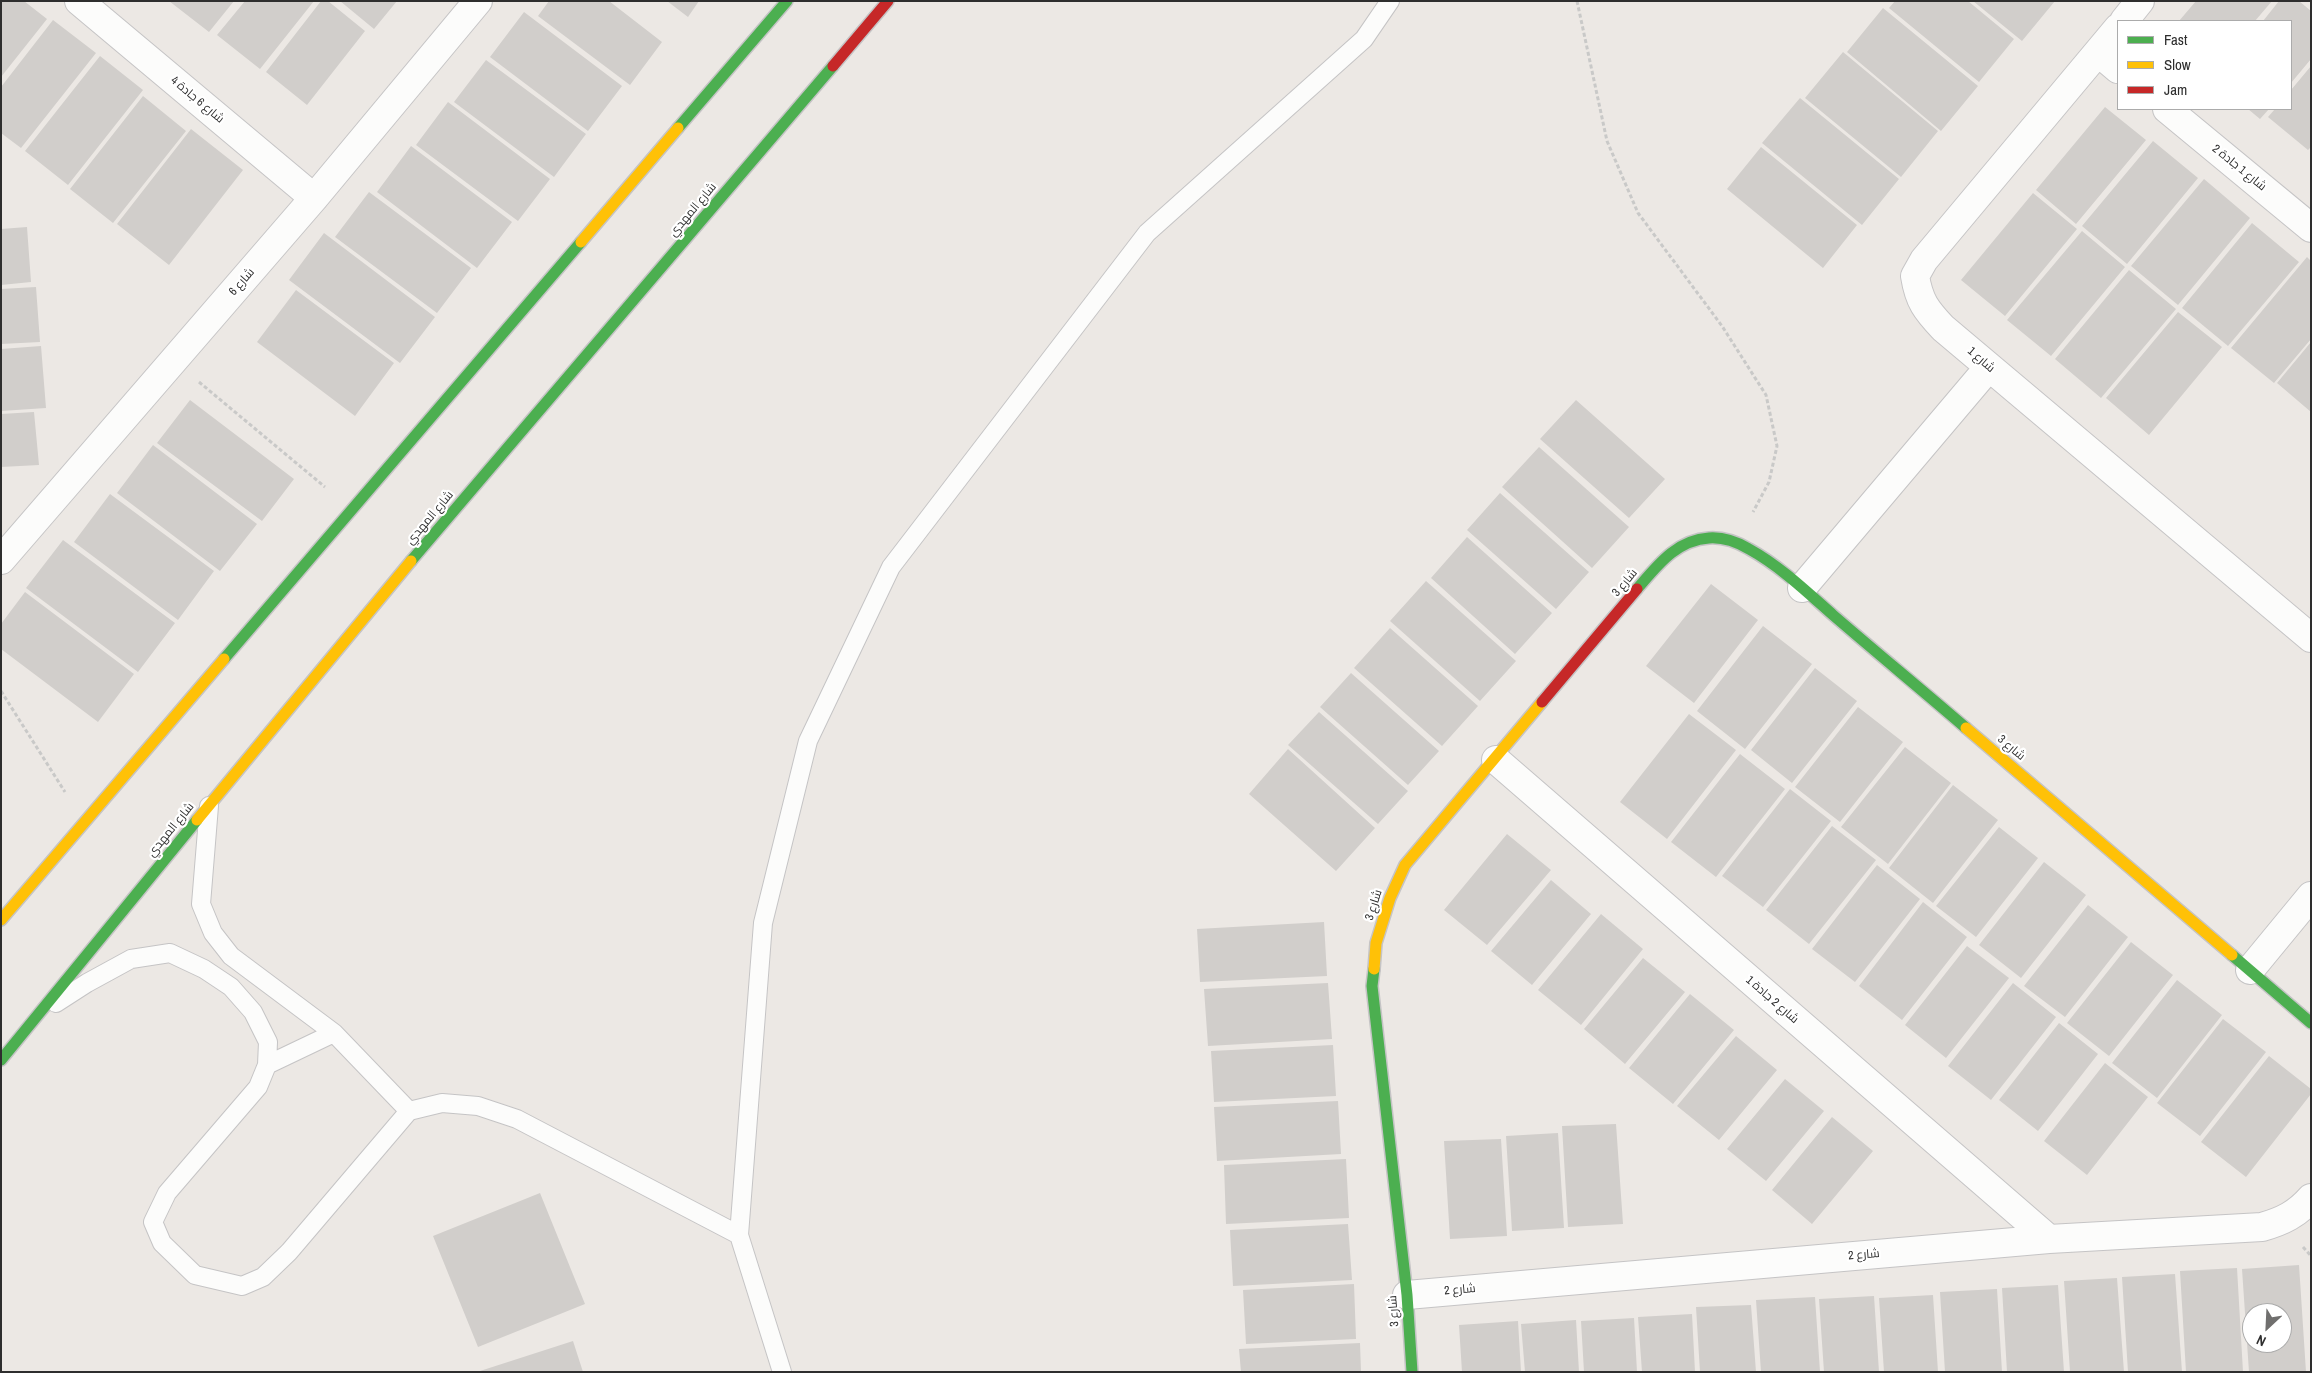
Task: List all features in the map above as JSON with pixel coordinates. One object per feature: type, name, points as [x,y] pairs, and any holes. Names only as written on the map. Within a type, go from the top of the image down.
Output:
[{"type":"main road","points":[[1,920],[787,1]]},
{"type":"main road","points":[[867,26],[876,1]]},
{"type":"main road","name":"شارع المهدي","points":[[1,1060],[355,627],[888,1]]},
{"type":"main road","name":"شارع 3","points":[[1412,1372],[1407,1294],[1372,986],[1376,943],[1390,898],[1405,865],[1496,760],[1666,555],[1689,543],[1713,538],[1736,543],[1756,553],[1802,588],[2311,1023]]},
{"type":"street","name":"شارع 6 جادة 4","points":[[79,1],[314,198]]},
{"type":"street","name":"شارع 6","points":[[1,560],[314,198],[478,1]]},
{"type":"street","points":[[2125,20],[2140,1]]},
{"type":"street","name":"شارع 1","points":[[2117,31],[2108,61],[1931,252],[1915,276],[1919,297],[1928,311],[1989,368],[2311,638]]},
{"type":"street","name":"شارع 1 جادة 2","points":[[2167,110],[2311,228]]},
{"type":"street","points":[[1802,588],[1989,368]]},
{"type":"street","name":"شارع 2 جادة 1","points":[[1496,760],[2049,1239]]},
{"type":"street","points":[[2250,970],[2311,896]]},
{"type":"street","name":"شارع 2","points":[[1407,1294],[2049,1239],[2262,1227],[2282,1222],[2300,1210],[2311,1198]]},
{"type":"lane","points":[[782,1372],[739,1234],[763,923],[808,741],[891,567],[1147,233],[1364,39],[1390,1]]},
{"type":"lane","points":[[209,806],[202,904],[213,933],[231,956],[334,1033],[409,1111]]},
{"type":"lane","points":[[35,1018],[87,983],[132,959],[170,953],[204,969],[232,987],[253,1012],[268,1042],[267,1065],[258,1087],[167,1193],[153,1222],[162,1243],[195,1275],[242,1286],[263,1277],[289,1252],[409,1111],[442,1103],[478,1106],[517,1118],[739,1234]]},
{"type":"lane","points":[[267,1065],[334,1033]]},
{"type":"path","points":[[1577,1],[1607,141],[1638,213],[1722,326],[1766,395],[1777,446],[1769,482],[1736,543]]},
{"type":"path","points":[[174,361],[352,510]]},
{"type":"path","points":[[1,691],[84,823]]},
{"type":"building","points":[[1,1],[24,1],[47,19],[1,77]]},
{"type":"building","points":[[169,1],[234,1],[209,32]]},
{"type":"building","points":[[245,1],[314,1],[260,69],[217,35]]},
{"type":"building","points":[[321,1],[328,1],[365,31],[307,105],[266,72]]},
{"type":"building","points":[[340,1],[397,1],[374,29]]},
{"type":"building","points":[[549,1],[609,1],[662,42],[630,85],[538,16]]},
{"type":"building","points":[[667,1],[699,1],[688,17]]},
{"type":"building","points":[[1895,1],[1968,1],[2014,39],[1979,82],[1889,8]]},
{"type":"building","points":[[1973,1],[2055,1],[2022,41]]},
{"type":"building","points":[[2196,1],[2272,1],[2256,20],[2180,20]]},
{"type":"building","points":[[2279,1],[2299,1],[2311,11],[2311,59],[2292,82],[2292,20],[2264,20]]},
{"type":"building","points":[[1883,8],[1978,86],[1941,131],[1847,52]]},
{"type":"building","points":[[524,12],[622,86],[588,131],[490,57]]},
{"type":"building","points":[[53,20],[96,53],[21,148],[1,133],[1,87]]},
{"type":"building","points":[[1843,52],[1938,131],[1901,177],[1805,98]]},
{"type":"building","points":[[100,56],[143,90],[68,185],[25,151]]},
{"type":"building","points":[[486,60],[586,134],[554,177],[454,102]]},
{"type":"building","points":[[2311,66],[2311,147],[2308,150],[2268,117],[2274,110],[2292,110],[2292,89]]},
{"type":"building","points":[[143,96],[186,131],[113,223],[70,189]]},
{"type":"building","points":[[1800,98],[1899,179],[1862,225],[1762,143]]},
{"type":"building","points":[[448,102],[550,179],[518,221],[416,145]]},
{"type":"building","points":[[2105,107],[2146,140],[2076,224],[2036,190]]},
{"type":"building","points":[[2249,110],[2268,110],[2260,119]]},
{"type":"building","points":[[191,129],[243,170],[169,265],[117,224]]},
{"type":"building","points":[[2153,141],[2198,178],[2127,264],[2082,226]]},
{"type":"building","points":[[411,146],[512,222],[477,268],[377,192]]},
{"type":"building","points":[[1761,147],[1857,225],[1823,268],[1727,189]]},
{"type":"building","points":[[2204,179],[2250,218],[2178,305],[2131,266]]},
{"type":"building","points":[[369,192],[471,268],[437,313],[335,237]]},
{"type":"building","points":[[2033,193],[2077,229],[2005,316],[1961,280]]},
{"type":"building","points":[[2252,223],[2299,262],[2228,346],[2182,308]]},
{"type":"building","points":[[27,227],[31,282],[1,285],[1,229]]},
{"type":"building","points":[[2082,231],[2125,267],[2051,356],[2007,320]]},
{"type":"building","points":[[324,233],[435,317],[400,363],[289,280]]},
{"type":"building","points":[[2307,257],[2311,261],[2311,339],[2274,383],[2231,348]]},
{"type":"building","points":[[2129,270],[2176,309],[2101,398],[2055,359]]},
{"type":"building","points":[[36,287],[40,342],[1,344],[1,289]]},
{"type":"building","points":[[296,290],[394,363],[355,416],[257,342]]},
{"type":"building","points":[[2178,312],[2222,347],[2149,435],[2106,398]]},
{"type":"building","points":[[2311,342],[2311,412],[2277,383]]},
{"type":"building","points":[[41,346],[46,408],[1,411],[1,349]]},
{"type":"building","points":[[190,400],[294,479],[262,521],[157,443]]},
{"type":"building","points":[[1576,400],[1665,479],[1629,518],[1540,439]]},
{"type":"building","points":[[34,412],[39,465],[1,467],[1,414]]},
{"type":"building","points":[[153,445],[257,524],[220,571],[117,493]]},
{"type":"building","points":[[1539,447],[1629,527],[1592,568],[1502,487]]},
{"type":"building","points":[[1500,493],[1589,572],[1556,609],[1467,530]]},
{"type":"building","points":[[110,494],[214,571],[178,620],[74,542]]},
{"type":"building","points":[[1467,537],[1552,613],[1515,654],[1431,578]]},
{"type":"building","points":[[63,540],[175,623],[138,672],[26,588]]},
{"type":"building","points":[[1426,581],[1516,661],[1480,701],[1390,621]]},
{"type":"building","points":[[1711,584],[1758,620],[1694,703],[1646,666]]},
{"type":"building","points":[[25,592],[134,674],[98,722],[1,649],[1,624]]},
{"type":"building","points":[[1763,626],[1812,664],[1745,749],[1697,711]]},
{"type":"building","points":[[1390,628],[1478,706],[1442,746],[1354,668]]},
{"type":"building","points":[[1815,668],[1857,701],[1792,783],[1751,750]]},
{"type":"building","points":[[1351,673],[1439,751],[1408,785],[1320,707]]},
{"type":"building","points":[[1858,707],[1903,742],[1840,822],[1795,787]]},
{"type":"building","points":[[1319,712],[1408,791],[1378,824],[1288,745]]},
{"type":"building","points":[[1689,714],[1736,750],[1667,839],[1620,802]]},
{"type":"building","points":[[1905,747],[1951,783],[1888,864],[1841,827]]},
{"type":"building","points":[[1288,749],[1375,828],[1336,871],[1249,794]]},
{"type":"building","points":[[1740,754],[1785,789],[1716,877],[1671,842]]},
{"type":"building","points":[[1953,785],[1998,820],[1933,903],[1889,868]]},
{"type":"building","points":[[1790,789],[1831,821],[1763,907],[1722,876]]},
{"type":"building","points":[[1832,826],[1876,860],[1809,944],[1766,910]]},
{"type":"building","points":[[1999,827],[2038,858],[1976,937],[1936,906]]},
{"type":"building","points":[[1507,834],[1551,870],[1487,945],[1444,910]]},
{"type":"building","points":[[2044,862],[2086,895],[2021,978],[1979,945]]},
{"type":"building","points":[[1877,865],[1920,899],[1855,982],[1812,949]]},
{"type":"building","points":[[1551,880],[1591,914],[1532,985],[1491,951]]},
{"type":"building","points":[[1923,902],[1967,937],[1902,1020],[1859,986]]},
{"type":"building","points":[[2088,905],[2128,937],[2065,1017],[2024,986]]},
{"type":"building","points":[[1601,914],[1643,949],[1581,1025],[1538,990]]},
{"type":"building","points":[[1324,922],[1327,976],[1200,982],[1197,929]]},
{"type":"building","points":[[2131,942],[2173,975],[2109,1056],[2067,1023]]},
{"type":"building","points":[[1967,946],[2009,978],[1946,1058],[1905,1025]]},
{"type":"building","points":[[1643,958],[1685,992],[1625,1064],[1584,1029]]},
{"type":"building","points":[[2177,980],[2222,1015],[2157,1098],[2112,1063]]},
{"type":"building","points":[[1328,983],[1332,1039],[1208,1046],[1204,989]]},
{"type":"building","points":[[2013,983],[2056,1017],[1991,1100],[1948,1066]]},
{"type":"building","points":[[1690,994],[1734,1030],[1673,1104],[1629,1068]]},
{"type":"building","points":[[2223,1019],[2266,1052],[2200,1136],[2157,1103]]},
{"type":"building","points":[[2059,1023],[2098,1054],[2038,1131],[1999,1100]]},
{"type":"building","points":[[1736,1036],[1777,1070],[1719,1140],[1677,1106]]},
{"type":"building","points":[[1333,1045],[1336,1096],[1214,1102],[1211,1051]]},
{"type":"building","points":[[2269,1056],[2311,1089],[2311,1094],[2246,1177],[2201,1142]]},
{"type":"building","points":[[2105,1063],[2148,1097],[2087,1175],[2044,1141]]},
{"type":"building","points":[[1785,1079],[1824,1111],[1766,1181],[1727,1149]]},
{"type":"building","points":[[1338,1101],[1341,1154],[1217,1161],[1214,1107]]},
{"type":"building","points":[[1832,1117],[1873,1151],[1812,1224],[1772,1190]]},
{"type":"building","points":[[1616,1124],[1623,1224],[1568,1227],[1562,1126]]},
{"type":"building","points":[[1558,1133],[1564,1228],[1512,1231],[1506,1136]]},
{"type":"building","points":[[1501,1139],[1507,1236],[1450,1239],[1444,1141]]},
{"type":"building","points":[[1346,1159],[1349,1218],[1226,1224],[1224,1165]]},
{"type":"building","points":[[540,1193],[585,1304],[478,1347],[433,1236]]},
{"type":"building","points":[[1348,1224],[1352,1280],[1233,1286],[1230,1230]]},
{"type":"building","points":[[2299,1265],[2306,1372],[2249,1372],[2248,1353],[2292,1353],[2292,1303],[2244,1303],[2242,1269]]},
{"type":"building","points":[[2237,1268],[2243,1372],[2186,1372],[2180,1271]]},
{"type":"building","points":[[2175,1274],[2182,1372],[2128,1372],[2122,1277]]},
{"type":"building","points":[[2117,1278],[2124,1372],[2070,1372],[2064,1281]]},
{"type":"building","points":[[1354,1284],[1356,1339],[1246,1344],[1243,1290]]},
{"type":"building","points":[[2058,1285],[2064,1372],[2007,1372],[2002,1288]]},
{"type":"building","points":[[1997,1289],[2002,1372],[1945,1372],[1940,1292]]},
{"type":"building","points":[[1933,1295],[1938,1372],[1884,1372],[1879,1298]]},
{"type":"building","points":[[1874,1296],[1879,1372],[1824,1372],[1819,1299]]},
{"type":"building","points":[[1815,1297],[1820,1372],[1761,1372],[1756,1300]]},
{"type":"building","points":[[1751,1305],[1756,1372],[1700,1372],[1696,1307]]},
{"type":"building","points":[[1692,1314],[1695,1372],[1642,1372],[1638,1317]]},
{"type":"building","points":[[1634,1318],[1637,1372],[1584,1372],[1581,1321]]},
{"type":"building","points":[[1576,1320],[1579,1372],[1525,1372],[1521,1324]]},
{"type":"building","points":[[1518,1321],[1521,1372],[1462,1372],[1459,1325]]},
{"type":"building","points":[[573,1341],[583,1372],[480,1372],[480,1371]]},
{"type":"building","points":[[1360,1343],[1361,1372],[1241,1372],[1239,1349]]},
{"type":"traffic: fast","points":[[678,128],[787,1]]},
{"type":"traffic: fast","points":[[411,561],[833,66]]},
{"type":"traffic: fast","points":[[224,659],[581,242]]},
{"type":"traffic: fast","points":[[1637,589],[1660,563],[1677,549],[1687,544],[1709,538],[1725,539],[1740,544],[1772,563],[1793,580],[1966,728]]},
{"type":"traffic: fast","points":[[1,1060],[197,820]]},
{"type":"traffic: fast","points":[[2232,955],[2311,1023]]},
{"type":"traffic: fast","points":[[1374,969],[1372,986],[1407,1295],[1412,1372]]},
{"type":"traffic: slow","points":[[581,242],[678,128]]},
{"type":"traffic: slow","points":[[197,820],[411,561]]},
{"type":"traffic: slow","points":[[1,920],[224,659]]},
{"type":"traffic: slow","points":[[1374,969],[1376,943],[1390,898],[1405,865],[1542,702]]},
{"type":"traffic: slow","points":[[1966,728],[2232,955]]},
{"type":"traffic: jam","points":[[833,66],[888,1]]},
{"type":"traffic: jam","points":[[1542,702],[1637,589]]}]
